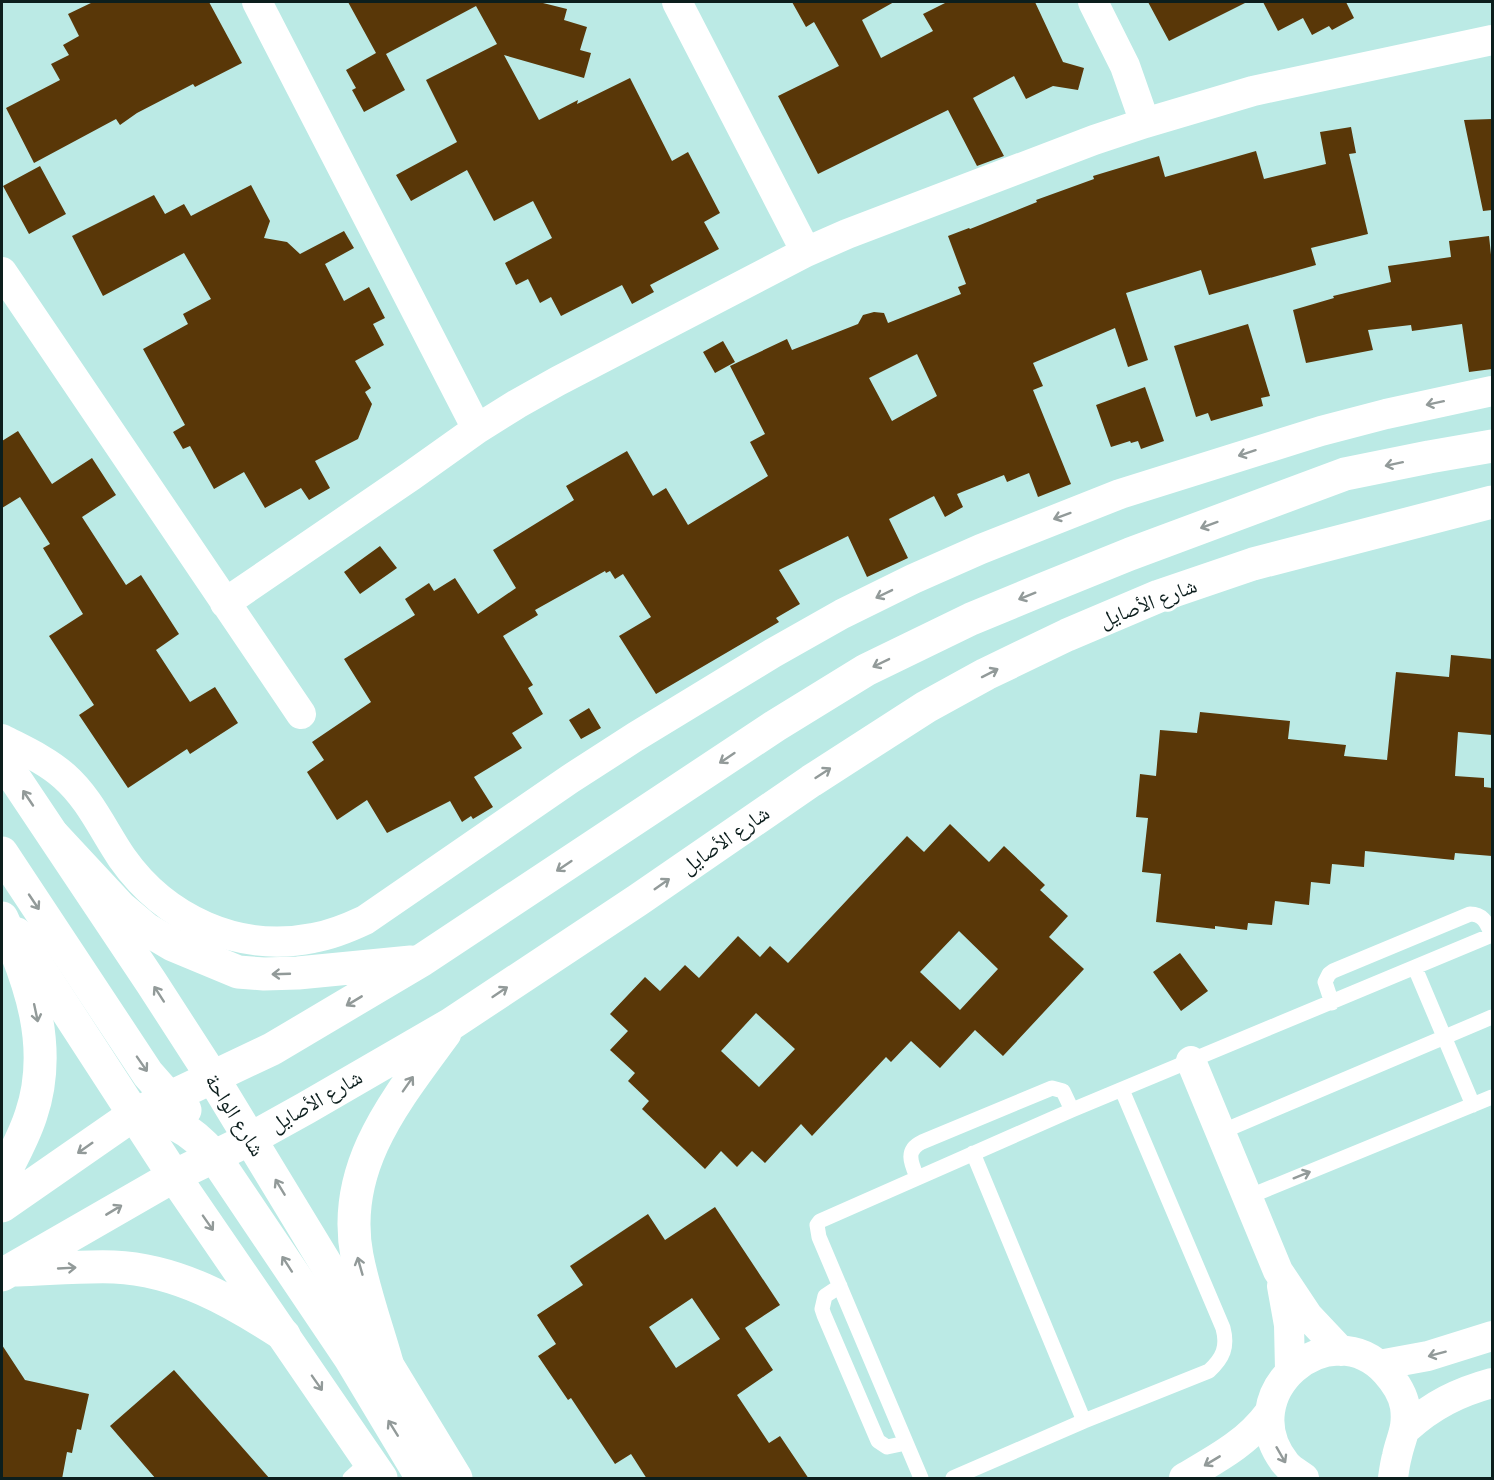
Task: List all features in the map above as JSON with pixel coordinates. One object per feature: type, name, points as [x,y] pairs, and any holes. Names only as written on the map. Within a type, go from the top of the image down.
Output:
[{"type":"main road","points":[[2,1206],[133,1114],[170,1099],[272,1049],[422,960],[866,670],[971,619],[1130,554],[1345,474],[1492,446]]},
{"type":"main road","name":"شارع الأصايل","points":[[5,1273],[174,1176],[250,1138],[451,1024],[811,781],[926,707],[986,674],[1067,635],[1159,596],[1253,564],[1492,502]]},
{"type":"main road","name":"شارع الواحة","points":[[2,759],[213,1078],[456,1479]]},
{"type":"main road","points":[[54,836],[121,908],[146,928],[173,945],[238,972],[298,973],[422,960]]},
{"type":"main road","points":[[2,853],[132,1050],[170,1099],[205,1121],[250,1138]]},
{"type":"main road","points":[[2,910],[174,1176],[284,1335],[367,1472]]},
{"type":"main road","points":[[2,918],[30,990],[41,1047],[37,1089],[31,1114],[2,1178]]},
{"type":"main road","points":[[387,1363],[357,1256],[354,1220],[357,1185],[384,1118],[451,1024]]},
{"type":"main road","points":[[133,1114],[170,1121],[186,1129],[201,1140],[214,1156],[350,1358],[422,1479]]},
{"type":"main road","points":[[5,1273],[116,1267],[170,1276],[244,1309],[284,1335]]},
{"type":"street","points":[[257,2],[477,429]]},
{"type":"street","points":[[677,2],[806,252]]},
{"type":"street","points":[[1094,2],[1125,66],[1145,123]]},
{"type":"street","points":[[225,603],[477,429],[558,381],[806,252],[847,234],[1094,140],[1145,123],[1253,91],[1492,40]]},
{"type":"street","points":[[2,272],[301,714]]},
{"type":"street","points":[[2,739],[64,776],[92,809],[141,882],[166,904],[194,922],[244,940],[285,942],[312,939],[339,932],[365,921],[570,779],[635,737],[773,652],[913,579],[981,549],[1120,494],[1245,454],[1386,414],[1492,391]]},
{"type":"street","points":[[1191,1061],[1278,1271],[1289,1325],[1290,1370]]},
{"type":"street","points":[[1278,1271],[1308,1316],[1341,1351]]},
{"type":"street","points":[[1379,1365],[1428,1356],[1492,1336]]},
{"type":"street","points":[[1184,1479],[1243,1442],[1253,1433],[1269,1413],[1276,1390],[1290,1370],[1314,1355],[1341,1351],[1361,1355],[1379,1365],[1396,1383],[1405,1405],[1399,1454]]},
{"type":"street","points":[[1372,1479],[1399,1454],[1417,1418],[1444,1400],[1492,1383]]},
{"type":"street","points":[[1269,1413],[1273,1441],[1287,1465],[1304,1479]]},
{"type":"lane","points":[[921,1479],[819,1237],[817,1225],[825,1217],[1072,1110],[1332,1003],[1492,935],[1486,921],[1482,916],[1470,914],[1329,974],[1326,978],[1326,987],[1332,1003]]},
{"type":"lane","points":[[1415,968],[1473,1105]]},
{"type":"lane","points":[[1221,1132],[1492,1017]]},
{"type":"lane","points":[[917,1177],[910,1162],[910,1156],[916,1145],[922,1142],[1052,1088],[1063,1091],[1072,1110]]},
{"type":"lane","points":[[953,1479],[1209,1371],[1218,1363],[1224,1352],[1226,1340],[1122,1089]]},
{"type":"lane","points":[[1248,1197],[1492,1097]]},
{"type":"lane","points":[[973,1153],[1084,1422]]},
{"type":"lane","points":[[840,1286],[825,1296],[824,1315],[878,1441],[887,1447],[906,1443]]},
{"type":"building","points":[[93,2],[209,2],[242,63],[195,87],[193,84],[137,113],[120,125],[116,119],[34,163],[6,108],[60,80],[51,64],[69,55],[63,45],[79,36],[68,14]]},
{"type":"building","points":[[348,2],[539,2],[567,9],[564,20],[587,27],[580,50],[591,53],[584,78],[504,55],[539,120],[578,100],[577,104],[630,78],[672,161],[688,152],[720,213],[704,222],[719,249],[650,285],[654,292],[632,304],[622,285],[561,316],[551,297],[540,303],[528,279],[516,285],[505,263],[552,238],[533,201],[494,221],[467,170],[411,201],[396,175],[457,142],[426,80],[497,44],[476,6],[386,54],[405,90],[364,112],[352,90],[356,88],[346,70],[376,53]]},
{"type":"building","points":[[792,2],[894,2],[862,20],[881,58],[933,31],[923,14],[947,2],[1035,2],[1063,62],[1084,68],[1078,90],[1053,86],[1026,99],[1014,76],[973,98],[1004,156],[977,166],[948,110],[818,174],[778,96],[839,66],[814,22],[806,27]]},
{"type":"building","points":[[1148,2],[1247,2],[1169,41]]},
{"type":"building","points":[[1263,2],[1346,2],[1354,18],[1332,30],[1329,26],[1312,35],[1303,18],[1278,31]]},
{"type":"building","points":[[1492,119],[1492,210],[1483,211],[1464,120]]},
{"type":"building","points":[[1351,127],[1356,153],[1349,154],[1368,234],[1311,248],[1316,265],[1209,295],[1201,270],[1126,293],[1148,360],[1128,367],[1115,328],[1033,363],[1043,386],[1033,390],[1071,484],[1038,497],[1029,473],[1007,482],[1004,475],[957,494],[963,507],[945,517],[934,496],[889,519],[908,558],[867,577],[848,536],[779,570],[800,604],[776,618],[779,622],[656,694],[619,636],[651,617],[623,574],[615,579],[610,571],[606,573],[605,571],[535,610],[538,615],[503,636],[533,685],[528,688],[543,714],[512,733],[522,748],[474,777],[493,807],[473,819],[471,816],[462,822],[450,801],[387,833],[367,800],[337,820],[307,772],[324,760],[312,742],[371,702],[344,659],[415,615],[405,599],[429,583],[434,591],[455,578],[478,614],[516,588],[493,550],[574,500],[566,486],[627,451],[653,496],[666,488],[688,525],[768,476],[750,442],[765,434],[730,366],[787,339],[792,350],[858,324],[863,315],[874,312],[884,313],[888,323],[961,294],[958,287],[966,284],[948,236],[1094,179],[1093,176],[1159,156],[1165,177],[1256,151],[1264,179],[1326,164],[1320,132]],"holes":[[[917,354],[937,396],[892,421],[869,378]]]},
{"type":"building","points":[[40,166],[66,214],[29,234],[3,186]]},
{"type":"building","points":[[251,185],[270,221],[264,238],[287,242],[300,254],[344,231],[354,248],[325,264],[344,301],[369,287],[385,318],[373,324],[384,345],[355,361],[371,388],[365,392],[372,404],[358,439],[315,461],[330,488],[309,500],[301,488],[265,508],[244,472],[214,489],[190,446],[183,449],[173,432],[185,425],[143,349],[188,324],[183,314],[211,299],[184,253],[103,296],[72,236],[154,195],[165,214],[184,204],[191,216]]},
{"type":"building","points":[[1489,236],[1492,264],[1492,369],[1469,372],[1462,324],[1412,331],[1411,325],[1368,330],[1373,350],[1306,363],[1293,310],[1334,298],[1333,296],[1391,282],[1388,266],[1451,257],[1449,241]]},
{"type":"building","points":[[1248,324],[1270,396],[1261,398],[1263,406],[1211,421],[1208,413],[1196,417],[1174,346]]},
{"type":"building","points":[[723,341],[735,362],[715,373],[703,352]]},
{"type":"building","points":[[1145,387],[1164,441],[1141,449],[1138,441],[1111,447],[1096,405]]},
{"type":"building","points":[[18,431],[52,484],[92,458],[116,495],[82,517],[126,585],[141,575],[179,634],[156,650],[190,702],[215,687],[238,723],[190,754],[187,749],[128,788],[79,715],[94,705],[49,636],[83,614],[43,548],[50,544],[20,497],[2,508],[2,441]]},
{"type":"building","points":[[380,546],[397,568],[360,594],[344,572]]},
{"type":"building","points":[[1451,655],[1492,659],[1492,735],[1458,732],[1455,776],[1484,778],[1484,787],[1492,788],[1492,856],[1455,853],[1454,860],[1365,851],[1364,867],[1332,864],[1330,884],[1311,882],[1309,905],[1275,901],[1272,925],[1248,923],[1247,930],[1215,926],[1215,929],[1156,922],[1161,874],[1142,872],[1148,818],[1136,817],[1140,774],[1156,776],[1160,730],[1197,733],[1200,712],[1290,721],[1288,739],[1346,745],[1344,756],[1387,760],[1396,672],[1449,677]]},
{"type":"building","points":[[589,708],[601,728],[581,739],[569,720]]},
{"type":"building","points":[[950,824],[989,862],[1004,846],[1045,885],[1040,890],[1068,916],[1049,937],[1084,969],[1003,1056],[975,1030],[940,1068],[911,1041],[891,1062],[886,1057],[812,1136],[801,1124],[765,1163],[752,1151],[737,1167],[721,1151],[705,1169],[642,1109],[649,1101],[628,1081],[635,1073],[610,1050],[628,1031],[610,1014],[645,977],[660,991],[685,965],[699,978],[738,936],[760,957],[770,946],[788,963],[907,836],[924,852]],"holes":[[[959,931],[998,969],[960,1010],[920,972]],[[756,1013],[795,1049],[759,1087],[721,1051]]]},
{"type":"building","points":[[1180,953],[1208,991],[1181,1011],[1153,972]]},
{"type":"building","points":[[715,1207],[780,1305],[745,1328],[773,1370],[737,1395],[769,1443],[780,1436],[809,1479],[647,1479],[631,1454],[615,1464],[571,1398],[568,1400],[538,1356],[556,1344],[537,1315],[583,1285],[570,1266],[648,1214],[665,1240]],"holes":[[[692,1298],[720,1339],[676,1368],[649,1327]]]},
{"type":"building","points":[[2,1345],[25,1380],[89,1394],[81,1430],[77,1429],[72,1453],[67,1452],[62,1479],[2,1479]]},
{"type":"building","points":[[174,1370],[270,1479],[156,1479],[110,1426]]}]
